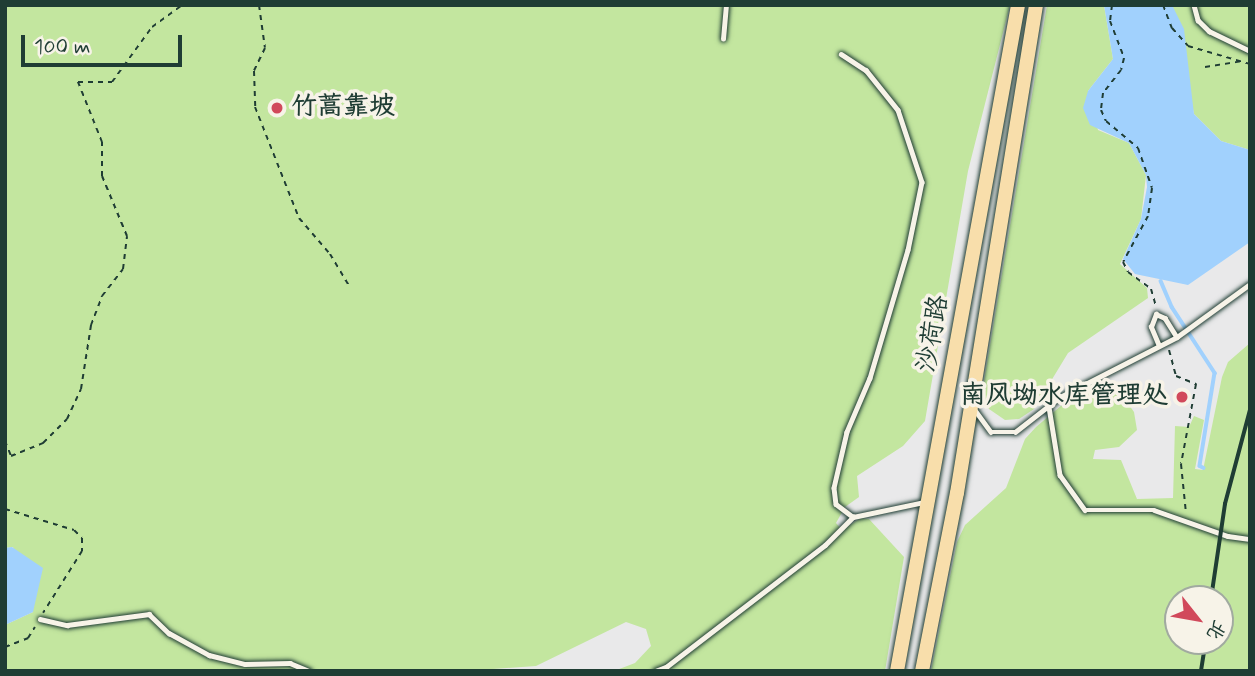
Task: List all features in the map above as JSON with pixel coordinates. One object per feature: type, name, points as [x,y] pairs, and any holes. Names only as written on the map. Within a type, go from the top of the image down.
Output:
[{"type":"main road","name":"沙荷路","points":[[897,671],[1018,5]]},
{"type":"main road","name":"沙荷路","points":[[922,671],[971,404],[1036,5]]},
{"type":"lane","points":[[723,39],[726,5]]},
{"type":"lane","points":[[1194,5],[1198,20],[1209,31],[1250,51]]},
{"type":"lane","points":[[841,54],[866,70],[898,110],[922,182],[908,250],[870,378],[847,432],[834,488],[836,504],[853,517]]},
{"type":"lane","points":[[971,404],[987,429],[1003,436],[1022,428],[1060,397],[1177,337],[1250,284]]},
{"type":"lane","points":[[1159,346],[1151,323],[1158,313],[1177,337]]},
{"type":"lane","points":[[1049,407],[1060,475],[1078,504],[1092,512],[1154,510],[1186,522],[1250,539]]},
{"type":"lane","points":[[655,671],[825,545],[853,517],[928,502]]},
{"type":"lane","points":[[40,619],[67,625],[149,614],[169,633],[209,655],[245,664],[290,663],[309,671]]},
{"type":"path","points":[[5,441],[11,456],[43,443],[67,419],[81,389],[98,306],[123,269],[127,236],[102,176],[102,142],[78,82],[112,82],[152,27],[182,5]]},
{"type":"path","points":[[259,5],[264,48],[254,71],[255,107],[299,219],[330,254],[350,287]]},
{"type":"path","points":[[1112,5],[1110,21],[1124,58],[1121,71],[1104,93],[1102,115],[1138,148],[1152,188],[1148,216],[1123,262],[1128,272],[1151,289],[1158,313]]},
{"type":"path","points":[[1164,5],[1172,27],[1188,46],[1250,64]]},
{"type":"path","points":[[1205,67],[1242,61]]},
{"type":"path","points":[[1167,342],[1176,376],[1196,384],[1181,464],[1186,522]]},
{"type":"path","points":[[5,509],[74,530],[82,538],[82,551],[29,638],[5,647]]},
{"type":"green space","points":[[5,5],[1010,5],[968,171],[925,421],[903,446],[857,476],[859,497],[845,507],[836,523],[842,530],[861,518],[869,519],[904,557],[885,671],[614,671],[635,663],[651,646],[646,629],[626,622],[536,666],[466,671],[5,671],[5,625],[33,612],[13,547],[5,548]]},
{"type":"green space","points":[[1047,5],[1104,5],[1113,59],[1088,91],[1098,130],[1129,143],[1146,175],[1141,219],[1120,264],[1147,288],[1148,298],[1068,353],[1034,409],[1019,419],[1005,420],[989,409],[983,396],[984,381]]},
{"type":"green space","points":[[1172,5],[1250,5],[1250,150],[1221,141],[1194,114]]},
{"type":"green space","points":[[1250,343],[1250,671],[931,671],[957,542],[965,525],[1006,488],[1025,439],[1036,427],[1069,399],[1105,381],[1114,384],[1134,412],[1137,430],[1119,447],[1095,450],[1093,459],[1121,460],[1137,499],[1173,498],[1175,426],[1189,427],[1194,416],[1204,420],[1195,469],[1203,470],[1222,377],[1228,362]]},
{"type":"water","points":[[1104,5],[1172,5],[1184,29],[1194,114],[1221,141],[1250,150],[1250,242],[1188,285],[1135,274],[1123,259],[1141,219],[1147,187],[1146,175],[1129,143],[1090,125],[1083,108],[1088,91],[1113,59]]},
{"type":"water","points":[[12,547],[43,568],[33,612],[5,625],[5,548]]},
{"type":"waterway","points":[[1161,281],[1172,307],[1215,373],[1200,466],[1204,468]]},
{"type":"railway","points":[[1213,585],[1225,504],[1250,410]]},
{"type":"railway","points":[[1201,671],[1204,655]]},
{"type":"place","name":"竹蒿靠坡","points":[[277,108]]},
{"type":"place","name":"南风坳水库管理处","points":[[1182,397]]}]
